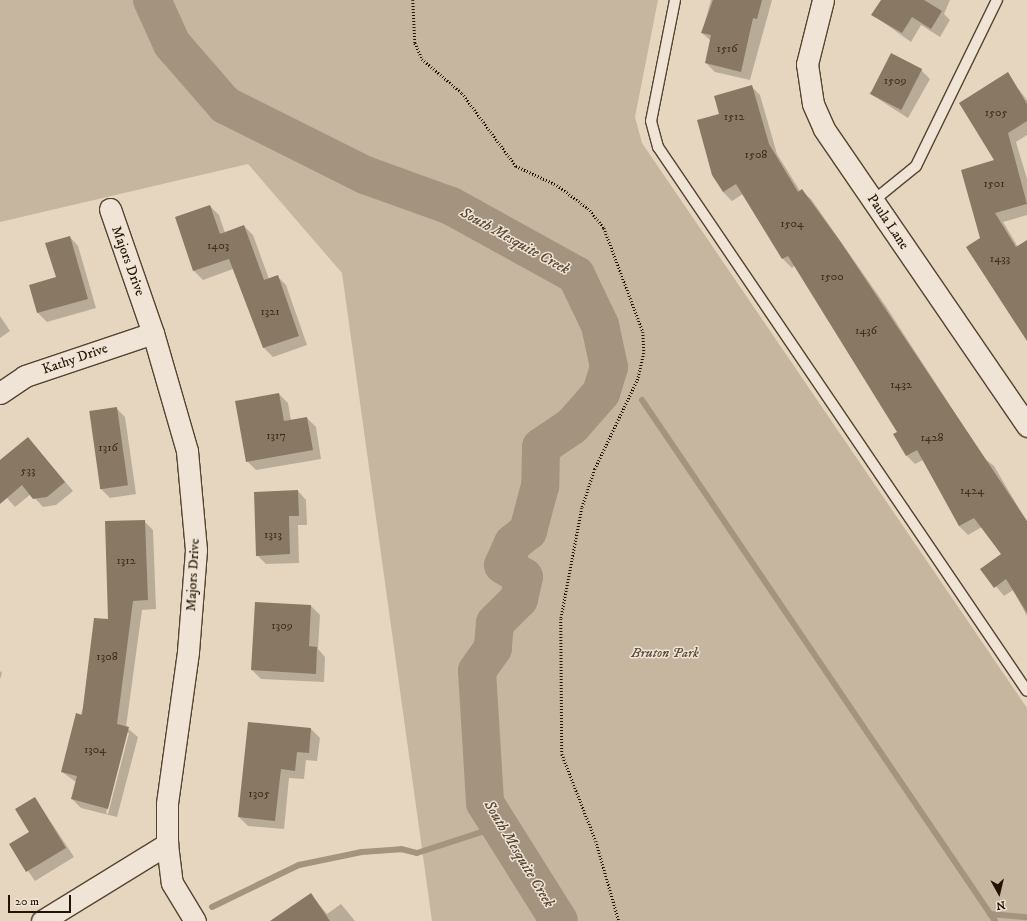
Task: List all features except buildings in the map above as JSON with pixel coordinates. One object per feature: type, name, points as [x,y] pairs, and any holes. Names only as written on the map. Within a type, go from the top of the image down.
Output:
[{"type":"street","name":"Paula Lane","points":[[823,0],[807,64],[813,104],[824,129],[1027,426]]},
{"type":"street","name":"Majors Drive","points":[[110,209],[154,333],[187,451],[196,550],[188,652],[167,804],[167,844],[172,883],[195,921]]},
{"type":"street","name":"Kathy Drive","points":[[0,393],[25,376],[154,333]]},
{"type":"street","points":[[42,921],[167,844]]},
{"type":"lane","points":[[675,0],[651,122],[658,147],[1027,691]]},
{"type":"lane","points":[[874,201],[916,166],[997,0]]},
{"type":"path","points":[[414,0],[415,43],[422,60],[462,93],[516,166],[557,185],[588,208],[604,228],[643,332],[644,353],[638,378],[595,469],[582,508],[561,619],[562,754],[596,841],[619,921]]},
{"type":"green space","name":"Bruton Park","points":[[0,0],[658,0],[635,117],[642,143],[1027,708],[1027,921],[432,921],[342,273],[248,164],[0,222]]},
{"type":"waterway","name":"South Mesquite Creek","points":[[152,0],[172,44],[225,105],[365,175],[451,206],[576,275],[600,325],[609,367],[601,393],[572,426],[541,447],[540,486],[528,531],[513,543],[503,565],[524,577],[519,599],[495,623],[493,648],[477,671],[485,803],[559,921]]},
{"type":"waterway","points":[[609,367],[621,380]]},
{"type":"waterway","points":[[642,400],[995,921]]},
{"type":"waterway","points":[[212,907],[299,865],[362,852],[401,849],[417,853],[500,826]]},
{"type":"waterway","points":[[990,914],[1027,917]]}]
